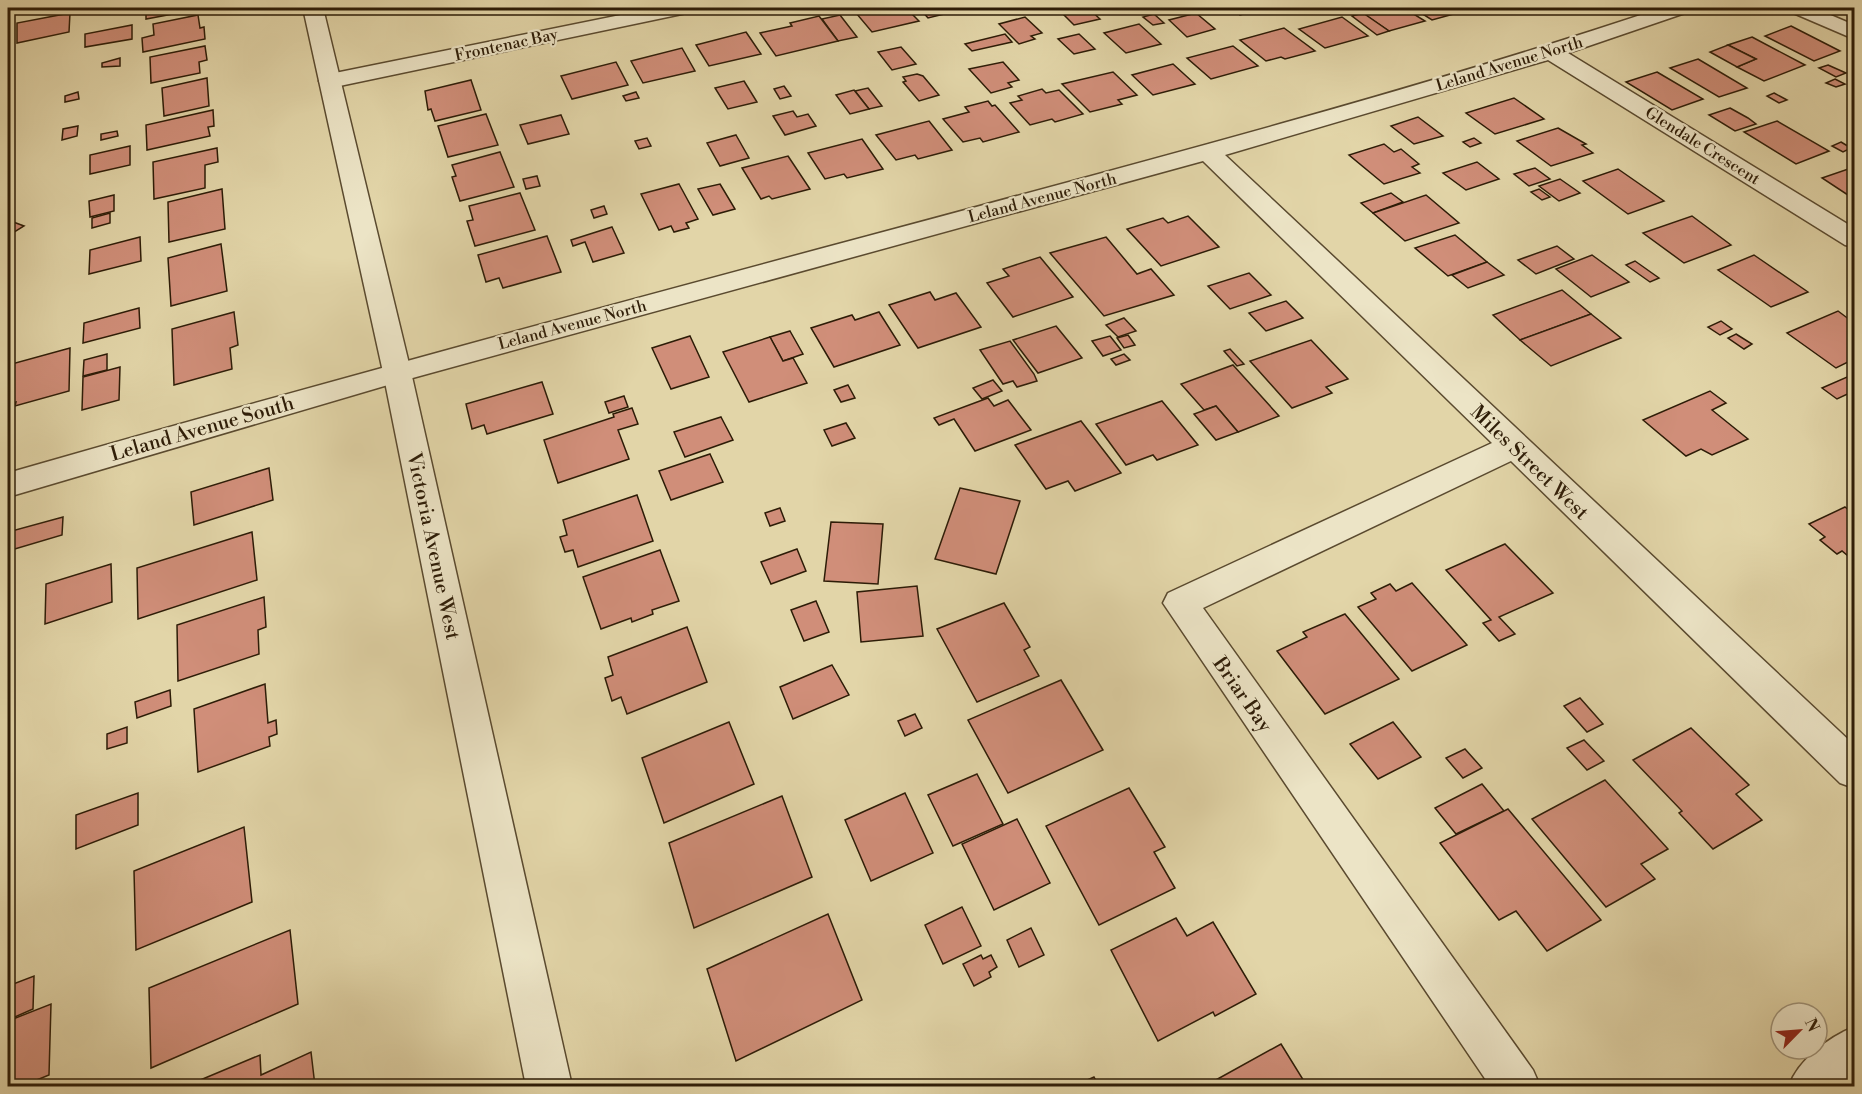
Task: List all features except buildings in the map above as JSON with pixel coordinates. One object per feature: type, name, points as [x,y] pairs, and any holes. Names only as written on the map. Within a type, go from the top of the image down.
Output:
[{"type":"street","name":"Victoria Avenue West","points":[[313,8],[397,372],[549,1086]]},
{"type":"street","name":"Frontenac Bay","points":[[330,81],[681,8]]},
{"type":"street","name":"Leland Avenue North","points":[[397,372],[1208,152],[1551,52],[1681,8]]},
{"type":"street","points":[[1798,8],[1854,33]]},
{"type":"street","name":"Glendale Crescent","points":[[1551,52],[1854,239]]},
{"type":"street","name":"Miles Street West","points":[[1208,152],[1854,770]]},
{"type":"street","name":"Leland Avenue South","points":[[8,485],[397,372]]},
{"type":"street","name":"Briar Bay","points":[[1513,446],[1180,603],[1517,1086]]},
{"type":"street","points":[[1812,1086],[1854,1049]]}]
